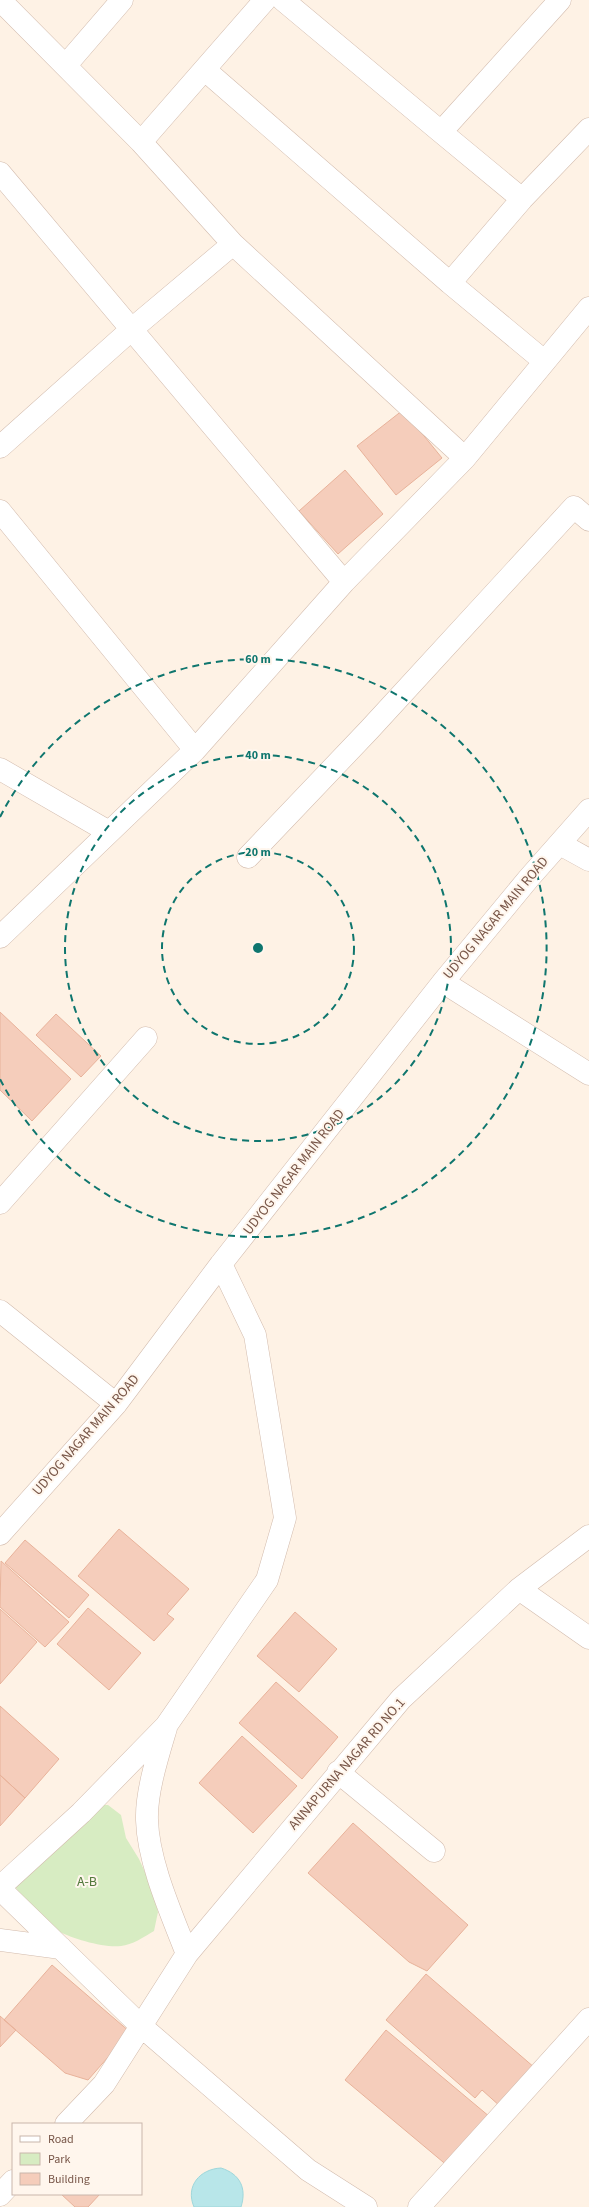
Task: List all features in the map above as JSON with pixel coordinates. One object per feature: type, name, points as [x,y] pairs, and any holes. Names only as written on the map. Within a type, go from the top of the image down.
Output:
[{"type":"street","points":[[0,0],[141,142],[233,244],[465,458]]},
{"type":"street","points":[[66,65],[122,0]]},
{"type":"street","points":[[141,142],[265,0]]},
{"type":"street","points":[[283,0],[522,199]]},
{"type":"street","points":[[441,132],[560,0]]},
{"type":"street","points":[[205,70],[450,284],[544,361]]},
{"type":"street","points":[[450,284],[522,199],[589,129]]},
{"type":"street","points":[[0,173],[344,582]]},
{"type":"street","points":[[0,447],[132,330],[233,244]]},
{"type":"street","points":[[0,937],[195,750],[344,582],[465,458],[589,308]]},
{"type":"street","points":[[248,857],[369,730],[574,507],[589,520]]},
{"type":"street","points":[[0,511],[195,750]]},
{"type":"street","points":[[0,769],[109,832]]},
{"type":"street","name":"UDYOG NAGAR MAIN ROAD","points":[[0,1534],[116,1404],[221,1264],[443,982],[589,810]]},
{"type":"street","points":[[560,844],[589,860]]},
{"type":"street","points":[[443,982],[589,1074]]},
{"type":"street","points":[[0,1203],[146,1038]]},
{"type":"street","points":[[221,1264],[255,1335],[285,1518],[267,1580],[166,1726],[81,1813],[0,1888],[141,2026],[308,2170],[366,2207]]},
{"type":"street","points":[[0,1312],[116,1404]]},
{"type":"street","name":"ANNAPURNA NAGAR RD NO.1","points":[[67,2123],[104,2084],[187,1954],[338,1772],[401,1699],[519,1589],[589,1536]]},
{"type":"street","points":[[519,1589],[589,1638]]},
{"type":"street","points":[[166,1726],[154,1770],[147,1819],[152,1852],[166,1900],[187,1954]]},
{"type":"street","points":[[338,1772],[434,1851]]},
{"type":"street","points":[[0,1940],[61,1948]]},
{"type":"street","points":[[419,2207],[589,2019]]},
{"type":"street","points":[[0,2195],[12,2182]]},
{"type":"green space","name":"A-B","points":[[90,1805],[108,1805],[121,1815],[126,1838],[139,1859],[150,1883],[158,1912],[154,1931],[138,1940],[121,1946],[106,1946],[80,1940],[58,1931],[33,1909],[12,1882]]},
{"type":"water","points":[[221,2168],[233,2174],[240,2183],[243,2194],[241,2207],[194,2207],[191,2192],[196,2180],[201,2175],[213,2169]]},
{"type":"building","points":[[403,410],[442,458],[396,495],[357,446]]},
{"type":"building","points":[[345,470],[383,514],[338,554],[299,511]]},
{"type":"building","points":[[0,1012],[71,1079],[32,1121],[0,1090]]},
{"type":"building","points":[[56,1014],[101,1056],[81,1077],[36,1035]]},
{"type":"building","points":[[119,1529],[189,1589],[167,1614],[174,1619],[154,1641],[78,1576]]},
{"type":"building","points":[[25,1540],[89,1595],[69,1618],[5,1563]]},
{"type":"building","points":[[1,1561],[69,1622],[45,1647],[0,1607]]},
{"type":"building","points":[[88,1608],[141,1653],[109,1690],[57,1644]]},
{"type":"building","points":[[0,1609],[37,1642],[0,1684]]},
{"type":"building","points":[[295,1612],[337,1649],[299,1692],[257,1656]]},
{"type":"building","points":[[276,1682],[338,1737],[302,1779],[239,1723]]},
{"type":"building","points":[[0,1706],[59,1759],[25,1798],[0,1775]]},
{"type":"building","points":[[242,1736],[297,1786],[253,1833],[199,1783]]},
{"type":"building","points":[[0,1775],[25,1798],[0,1826]]},
{"type":"building","points":[[353,1823],[468,1925],[427,1971],[409,1962],[308,1873]]},
{"type":"building","points":[[52,1965],[130,2032],[88,2080],[65,2073],[4,2020]]},
{"type":"building","points":[[426,1974],[535,2068],[501,2107],[482,2090],[475,2098],[386,2020]]},
{"type":"building","points":[[0,2016],[16,2030],[0,2047]]},
{"type":"building","points":[[386,2030],[490,2117],[449,2167],[345,2080]]},
{"type":"building","points":[[62,2195],[99,2195],[88,2207],[75,2207]]}]
